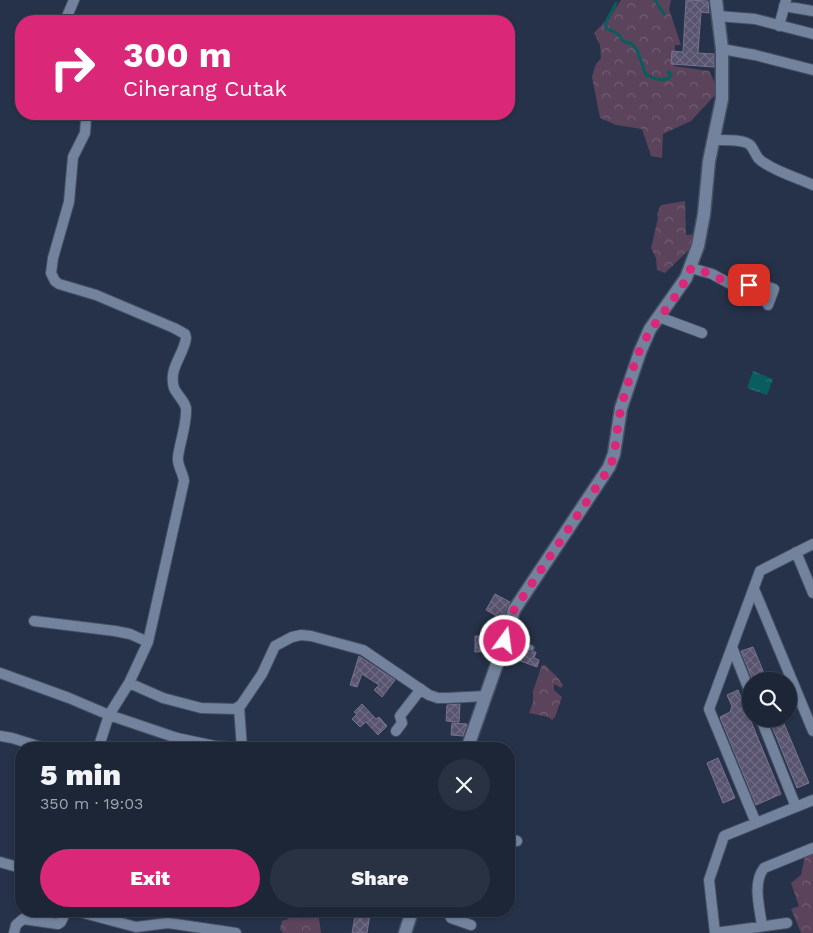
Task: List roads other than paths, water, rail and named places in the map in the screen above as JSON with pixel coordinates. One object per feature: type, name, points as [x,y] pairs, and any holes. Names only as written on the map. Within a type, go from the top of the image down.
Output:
[{"type":"street","points":[[68,15],[74,0]]},
{"type":"street","points":[[470,742],[514,610],[610,467],[614,454],[621,408],[646,338],[678,291],[691,268],[701,230],[713,140],[722,99],[722,49],[716,0]]},
{"type":"street","points":[[779,26],[785,3],[813,11]]},
{"type":"street","points":[[718,16],[749,18],[813,34]]},
{"type":"street","points":[[722,49],[813,70]]},
{"type":"street","points":[[86,120],[86,129],[74,157],[69,202],[51,266],[52,277],[59,284],[96,295],[174,328],[185,334],[186,338],[174,368],[173,376],[174,388],[185,403],[186,408],[178,462],[184,476],[184,481],[148,642],[129,683],[109,715],[100,742]]},
{"type":"street","points":[[713,140],[727,139],[745,142],[751,146],[763,163],[813,185]]},
{"type":"street","points":[[691,268],[712,274],[738,288],[747,288],[751,281],[773,289],[774,294],[768,306]]},
{"type":"street","points":[[659,317],[702,333]]},
{"type":"street","points":[[756,823],[709,709],[760,571],[813,544]]},
{"type":"street","points":[[796,552],[813,593]]},
{"type":"street","points":[[754,589],[813,732]]},
{"type":"street","points":[[34,621],[115,631],[130,634],[148,642]]},
{"type":"street","points":[[129,683],[163,698],[201,708],[229,710],[239,707],[262,674],[275,646],[297,636],[363,650],[421,689],[438,698],[486,696]]},
{"type":"street","points":[[732,647],[742,672]]},
{"type":"street","points":[[0,673],[109,715],[177,738],[196,742]]},
{"type":"street","points":[[396,731],[402,723],[400,716],[421,689]]},
{"type":"street","points":[[239,707],[242,742]]},
{"type":"street","points":[[764,727],[796,806]]},
{"type":"street","points":[[0,736],[22,742]]},
{"type":"street","points":[[787,923],[715,933],[708,880],[724,836],[813,800]]},
{"type":"street","points":[[762,926],[757,885],[759,874],[764,868],[813,848]]},
{"type":"street","points":[[0,862],[15,866]]},
{"type":"street","points":[[14,933],[16,926],[23,919],[58,924],[63,917]]},
{"type":"street","points":[[98,917],[136,927],[168,923],[236,933]]},
{"type":"street","points":[[406,933],[410,917]]},
{"type":"street","points":[[451,917],[471,925]]},
{"type":"lane","points":[[505,641],[531,648]]},
{"type":"water","points":[[753,371],[773,379],[767,395],[747,388]]},
{"type":"waterway","points":[[655,0],[664,14]]},
{"type":"waterway","points":[[616,3],[606,22],[606,28],[618,34],[623,41],[632,44],[637,50],[646,75],[662,80],[669,78],[671,74],[668,72]]}]
